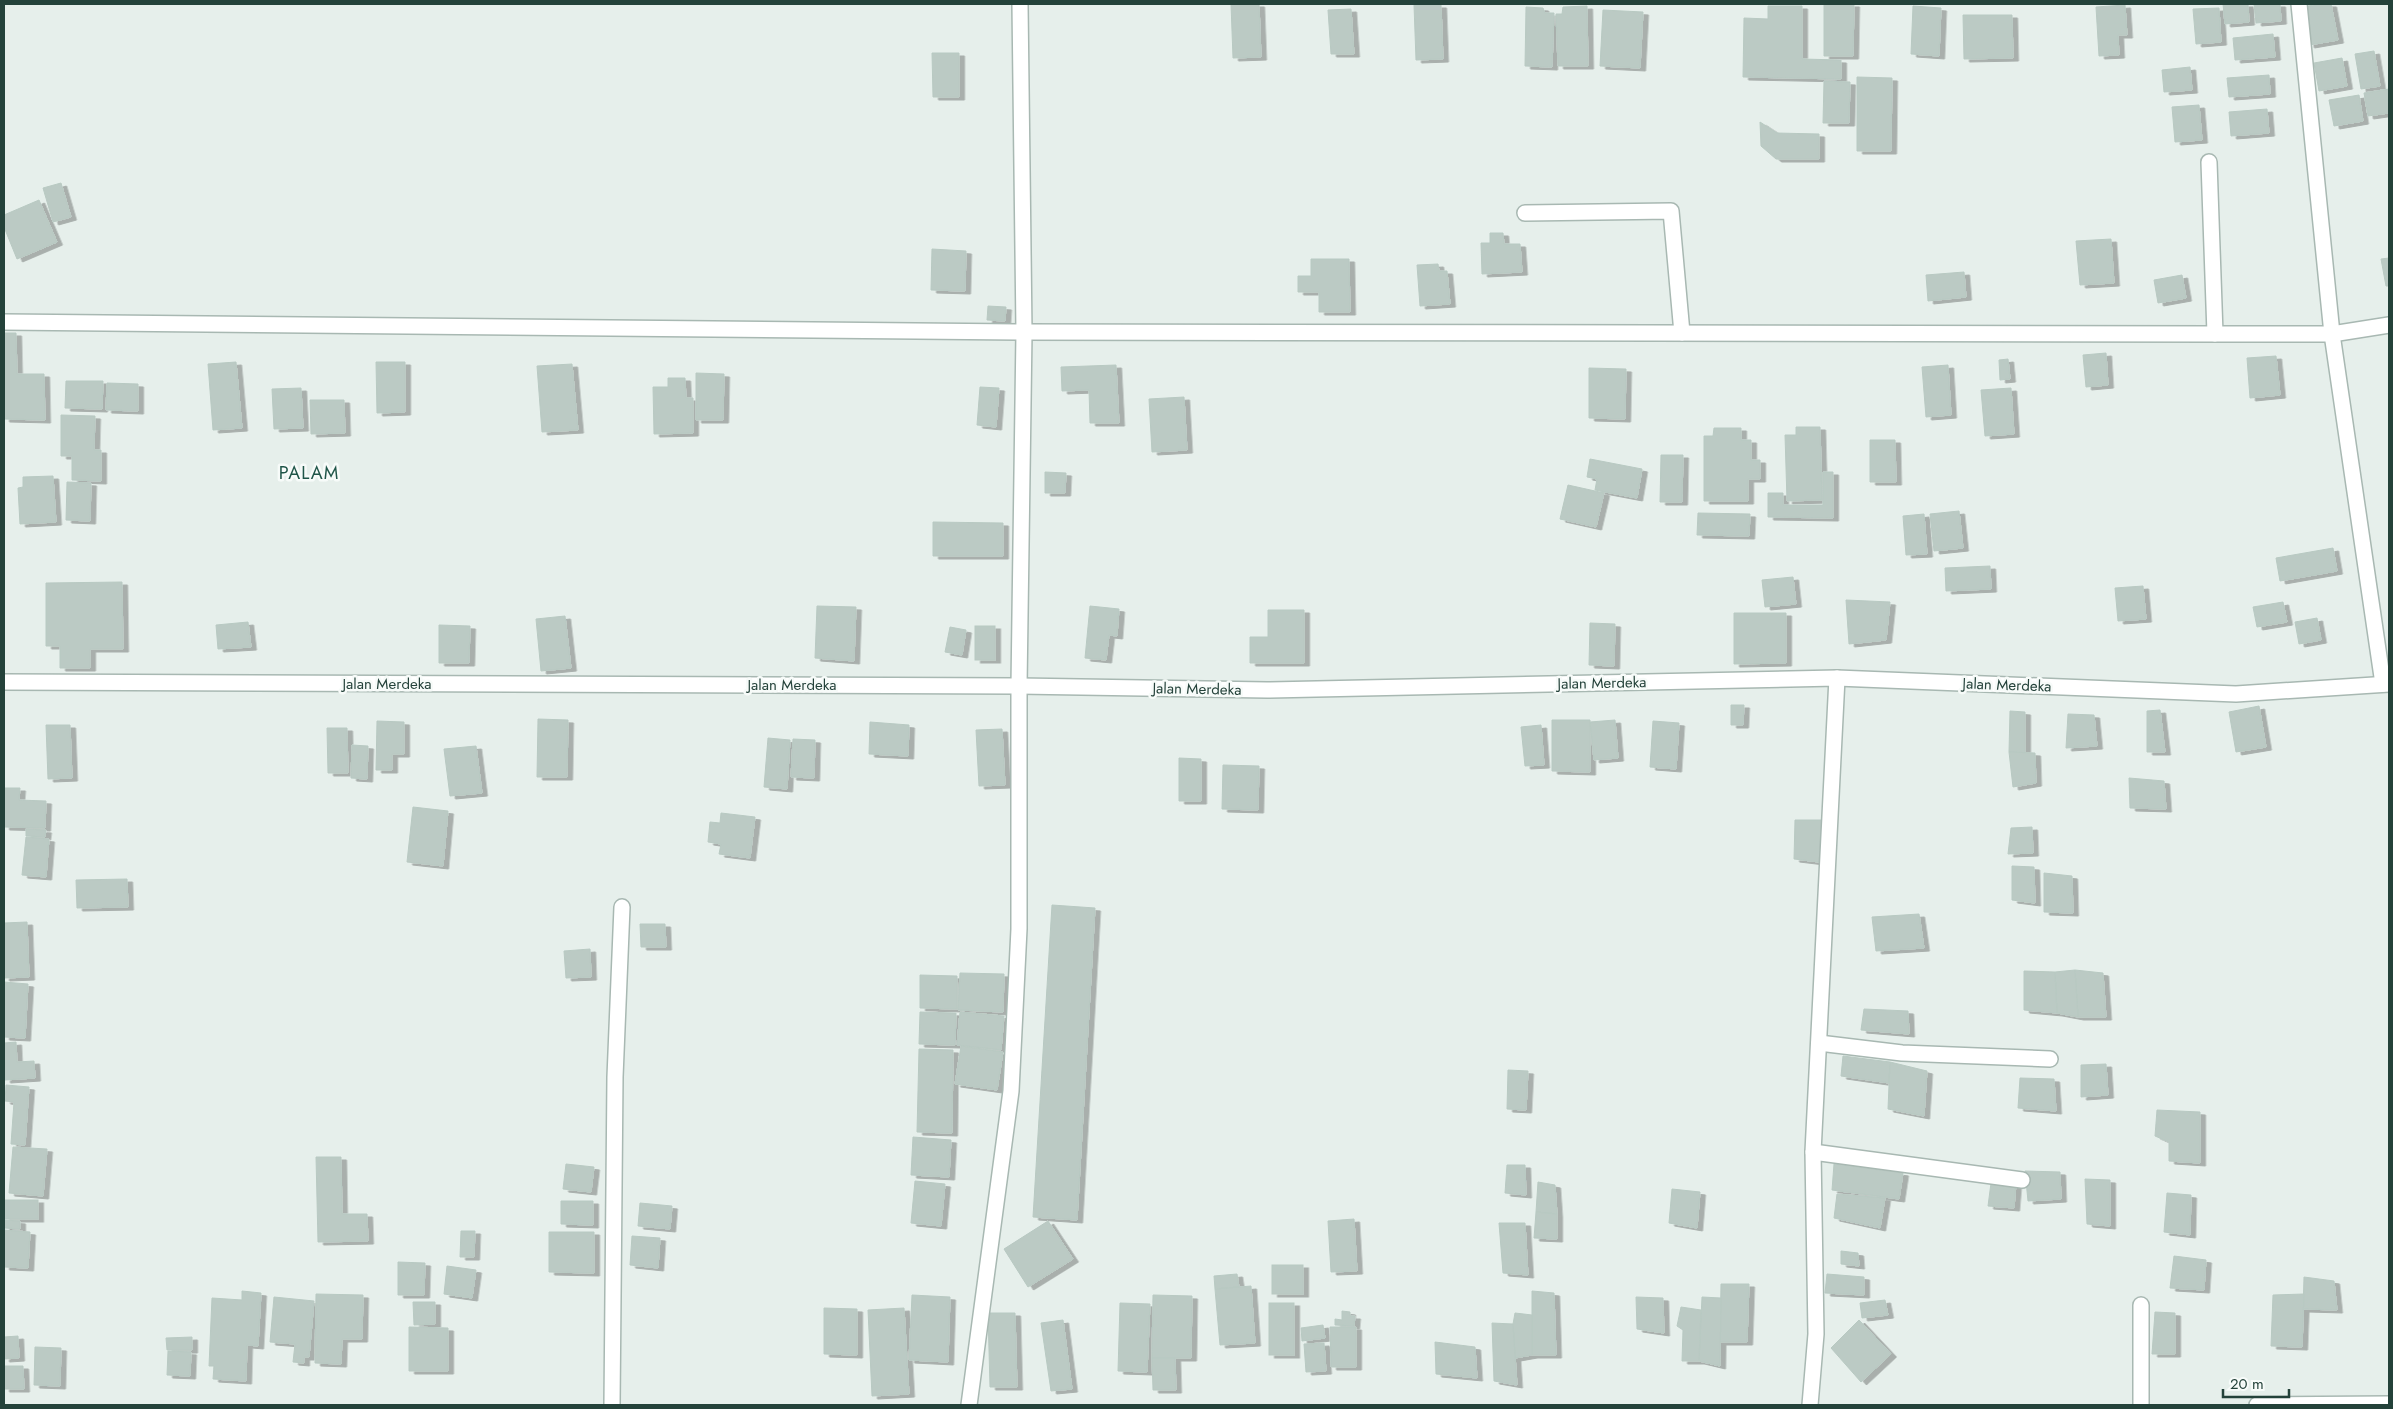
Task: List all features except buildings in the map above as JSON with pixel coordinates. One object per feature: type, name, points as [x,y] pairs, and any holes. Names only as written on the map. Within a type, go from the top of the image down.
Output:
[{"type":"street","points":[[969,1405],[1011,1091],[1020,929],[1020,686],[1024,332],[1020,4]]},
{"type":"street","points":[[2299,4],[2332,334],[2386,684]]},
{"type":"street","points":[[2209,162],[2215,334]]},
{"type":"street","points":[[1525,213],[1672,211],[1682,333]]},
{"type":"street","points":[[4,322],[1024,332],[2215,334],[2332,334],[2389,325]]},
{"type":"street","points":[[1810,1405],[1816,1334],[1812,1152],[1837,678]]},
{"type":"street","name":"Jalan Merdeka","points":[[4,682],[1020,686],[1267,690],[1837,678],[2236,694],[2386,684]]},
{"type":"street","points":[[612,1405],[615,1077],[622,907]]},
{"type":"street","points":[[1819,1043],[1902,1053],[2050,1059]]},
{"type":"street","points":[[1812,1152],[2022,1180]]},
{"type":"street","points":[[2141,1304],[2141,1405]]},
{"type":"street","points":[[2257,1405],[2389,1404]]},
{"type":"district","name":"PALAM","points":[[309,473]]}]
